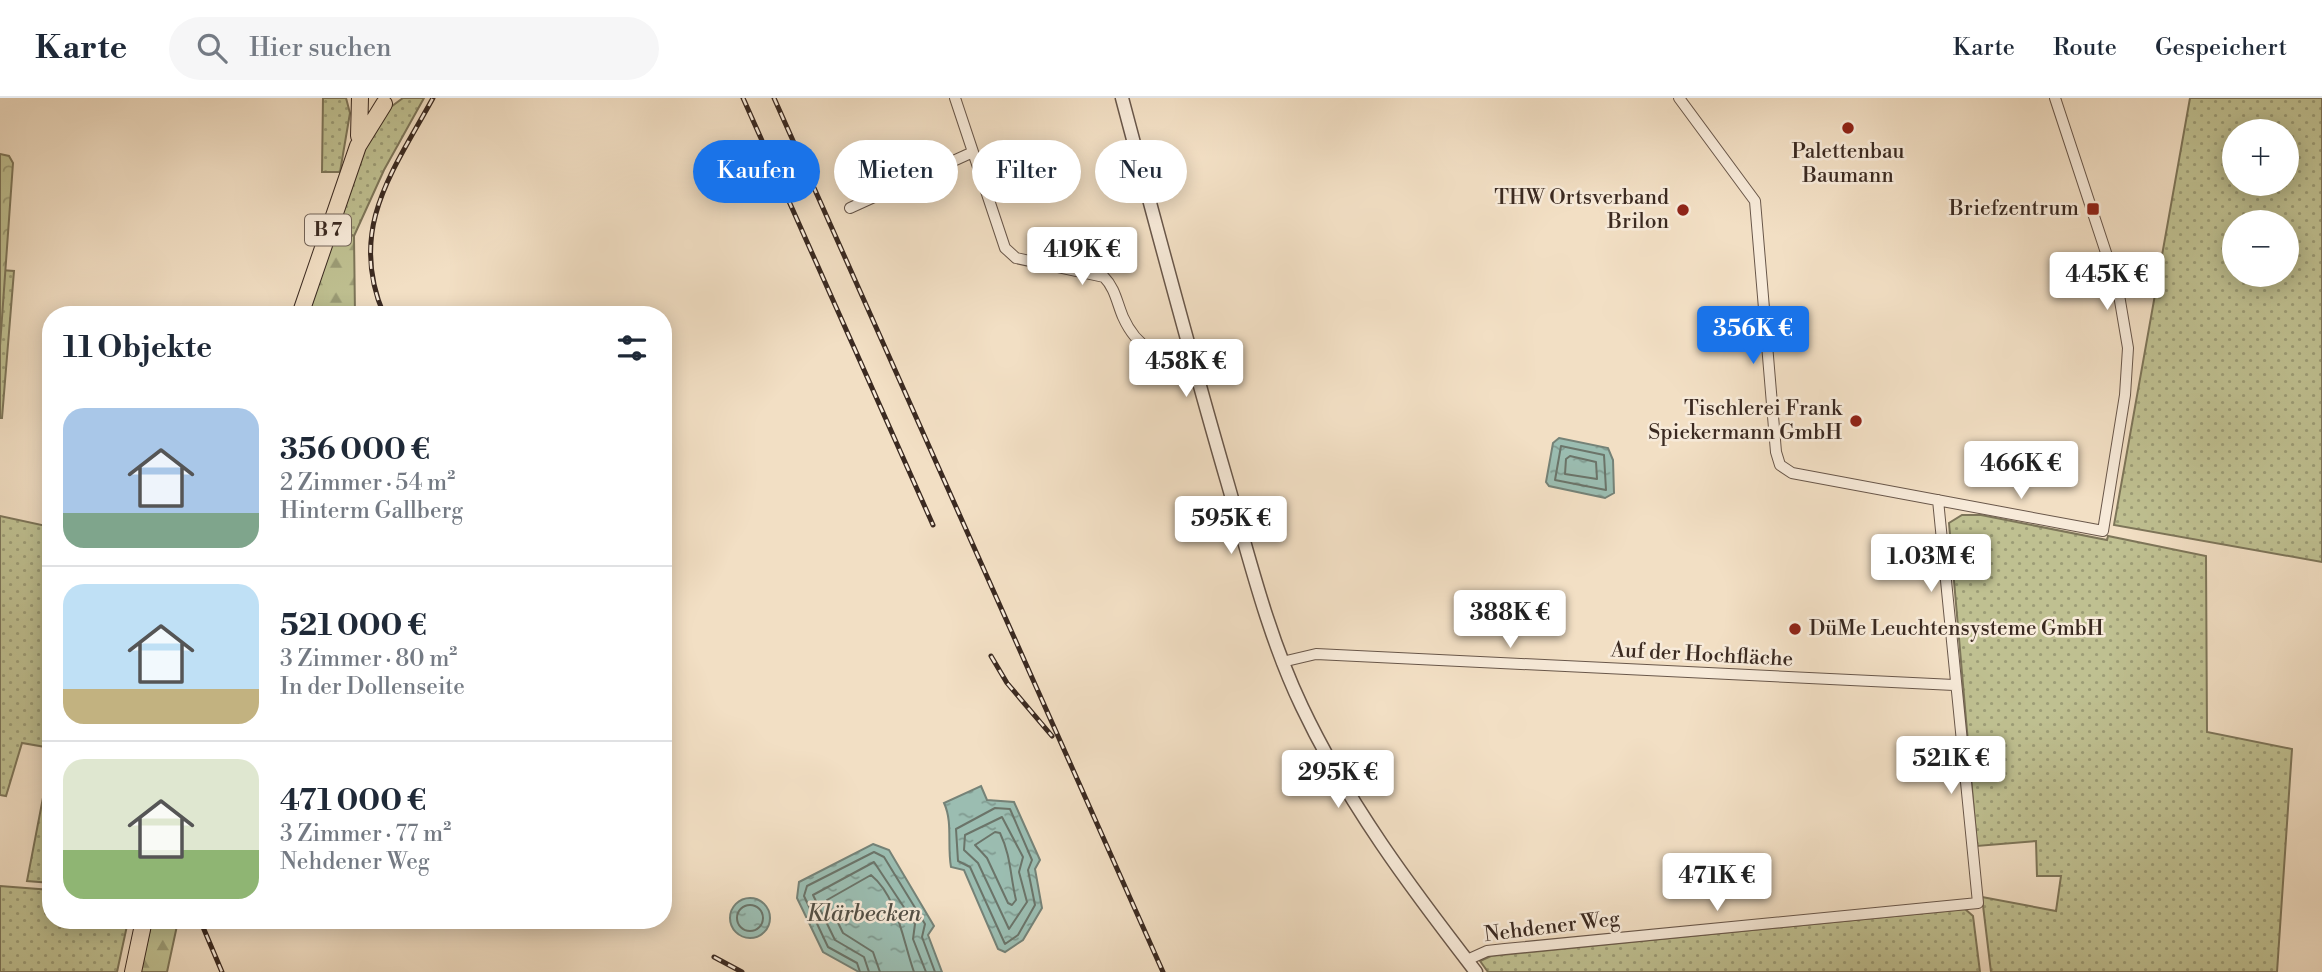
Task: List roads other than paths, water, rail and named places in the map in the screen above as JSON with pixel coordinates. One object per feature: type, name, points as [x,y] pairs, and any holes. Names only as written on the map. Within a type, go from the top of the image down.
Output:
[{"type":"main road","name":"B 7","points":[[303,306],[358,146],[362,98],[374,104],[390,101]]},
{"type":"main road","name":"B 7","points":[[358,146],[390,101]]},
{"type":"main road","points":[[132,972],[142,929]]},
{"type":"street","points":[[955,98],[972,149]]},
{"type":"street","name":"Nehdener Weg","points":[[1122,98],[1189,351],[1282,662],[1313,731],[1356,807],[1476,972]]},
{"type":"street","points":[[1679,98],[1755,201],[1776,452],[1780,465],[1792,473],[2103,531],[2125,395],[2128,348],[2118,289],[2055,98]]},
{"type":"street","points":[[850,208],[972,152]]},
{"type":"street","points":[[990,203],[1005,248],[1016,258],[1104,277],[1115,293],[1124,320],[1153,352],[1165,357],[1189,351]]},
{"type":"street","points":[[1938,500],[1954,685]]},
{"type":"street","name":"Auf der Hochfläche","points":[[1282,662],[1316,654],[1954,685]]},
{"type":"street","name":"Nehdener Weg","points":[[1467,960],[1487,951],[1978,903],[1954,685]]},
{"type":"water","points":[[1559,438],[1608,448],[1613,460],[1614,493],[1605,498],[1549,486],[1546,482],[1553,443]]},
{"type":"water","points":[[981,786],[987,800],[1014,802],[1040,860],[1035,869],[1042,908],[1023,940],[1005,952],[998,949],[964,870],[951,867],[948,818],[944,803]]},
{"type":"water","name":"Klärbecken","points":[[873,844],[889,850],[934,926],[928,935],[942,972],[859,972],[823,952],[797,898],[799,882]]},
{"type":"water","points":[[750,898],[764,904],[770,918],[764,932],[750,938],[736,932],[730,918],[736,904]]},
{"type":"railway","points":[[381,306],[374,284],[370,255],[373,228],[390,176],[433,98]]},
{"type":"railway","points":[[743,98],[933,525]]},
{"type":"railway","points":[[774,98],[1163,972]]},
{"type":"railway","points":[[991,656],[1007,683],[1052,736]]},
{"type":"railway","points":[[204,929],[222,972]]},
{"type":"railway","points":[[714,957],[742,972]]},
{"type":"place","name":"Palettenbau Baumann","points":[[1848,128]]},
{"type":"place","name":"Briefzentrum","points":[[2093,209]]},
{"type":"place","name":"THW Ortsverband Brilon","points":[[1683,210]]},
{"type":"place","name":"Tischlerei Frank Spiekermann GmbH","points":[[1856,421]]},
{"type":"place","name":"DüMe Leuchtensysteme GmbH","points":[[1795,629]]}]
